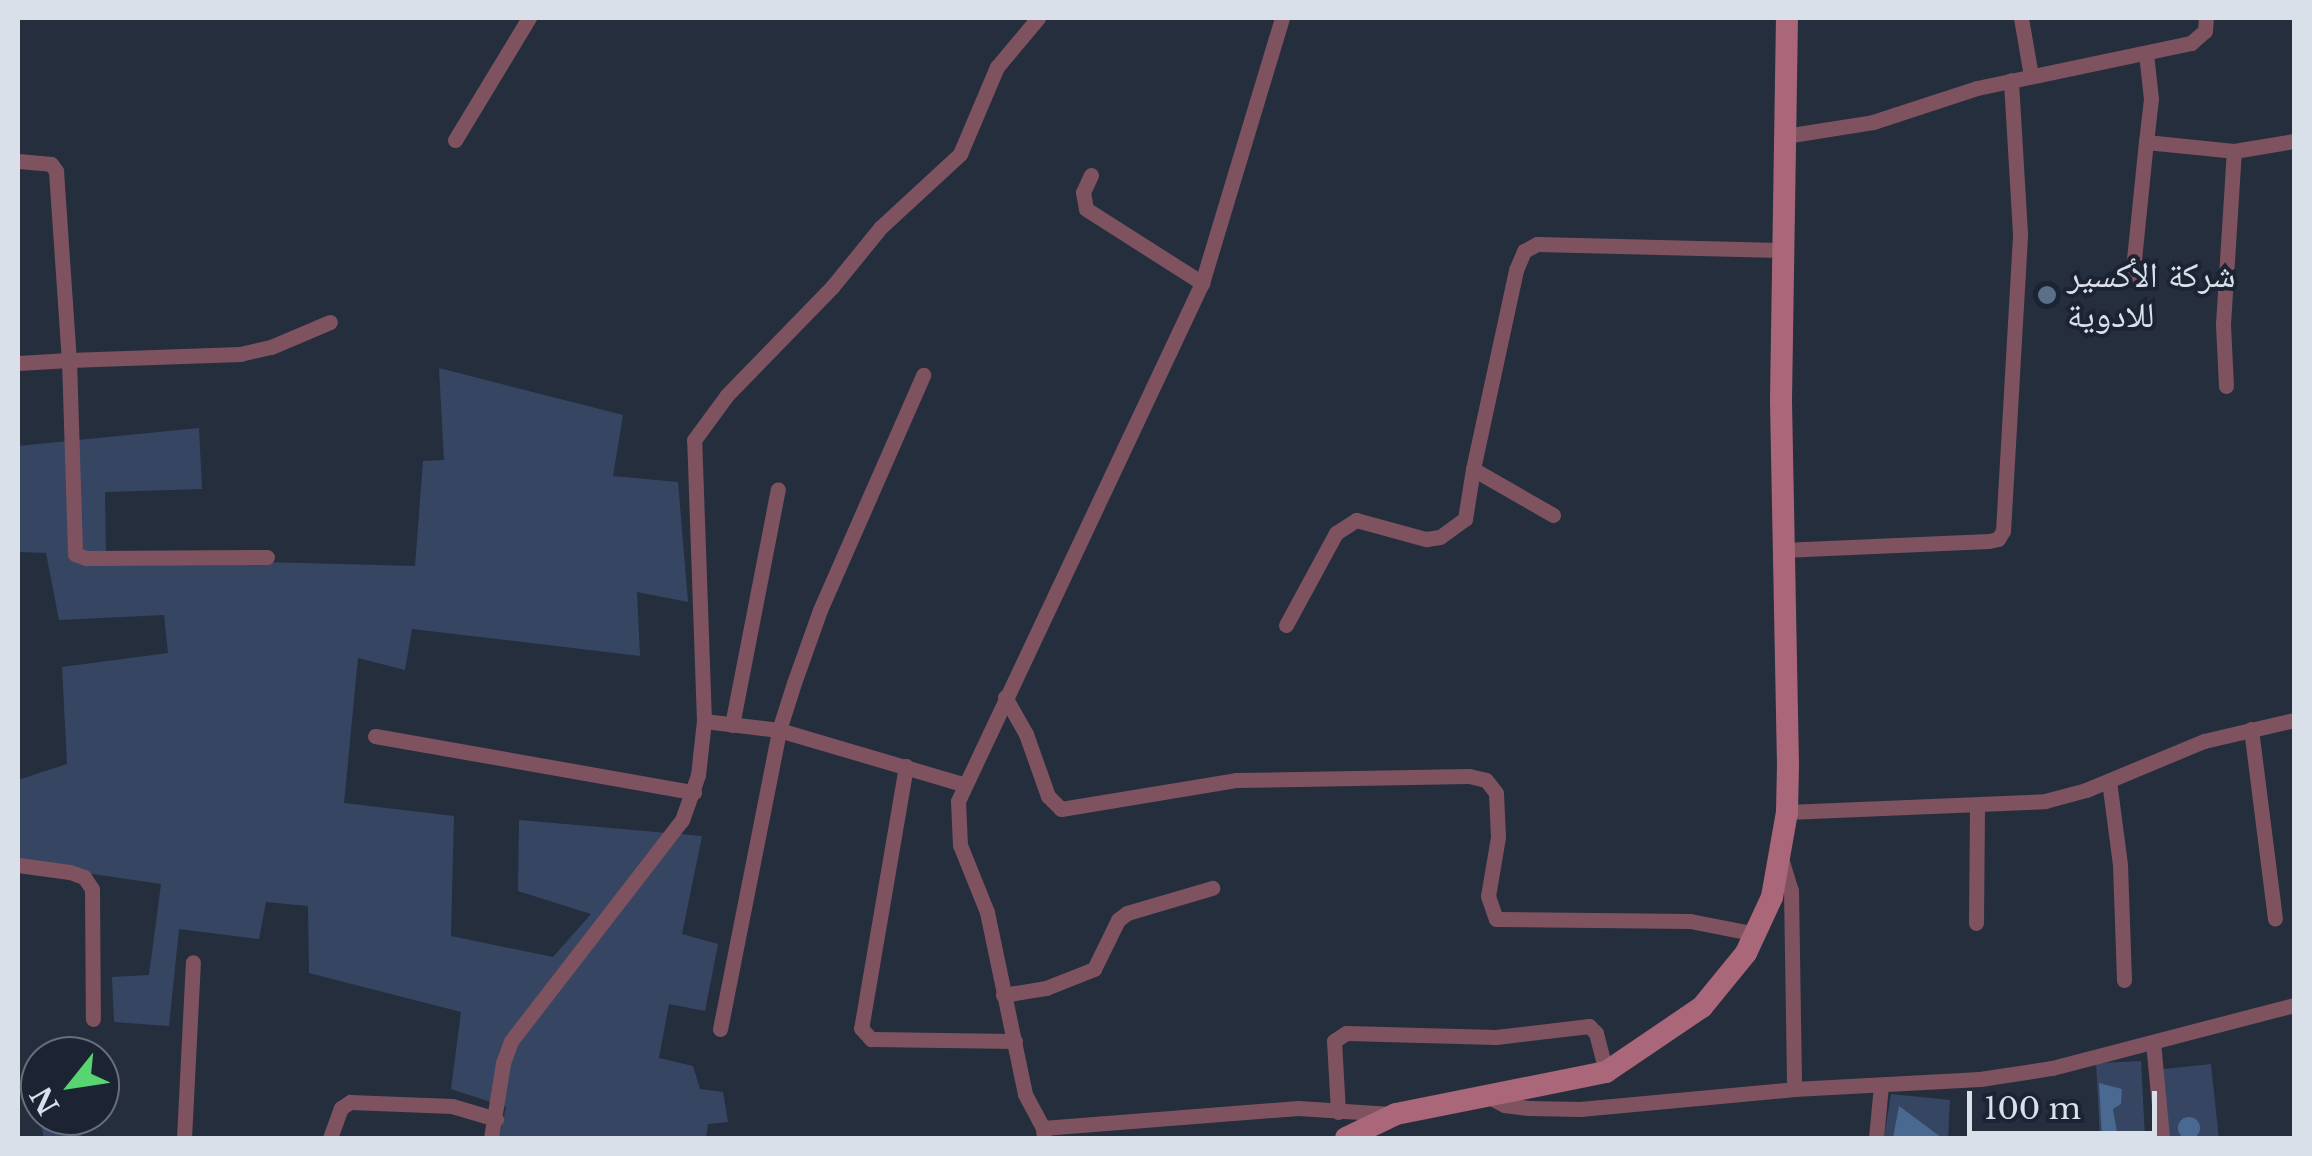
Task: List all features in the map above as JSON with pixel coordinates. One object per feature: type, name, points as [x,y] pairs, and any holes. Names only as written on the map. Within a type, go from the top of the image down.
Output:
[{"type":"main road","points":[[1346,1138],[1396,1114],[1606,1072],[1702,1008],[1746,954],[1772,897],[1787,812],[1782,550],[1787,18]]},
{"type":"street","points":[[455,140],[529,18]]},
{"type":"street","points":[[491,1138],[503,1063],[520,1026],[667,842],[694,792],[704,721],[694,440],[727,395],[853,264],[881,227],[960,154],[997,67],[1038,18]]},
{"type":"street","points":[[1282,18],[1202,283],[963,784],[958,801],[960,845],[987,912],[1026,1094],[1043,1133],[1200,1113],[1298,1108],[1396,1114]]},
{"type":"street","points":[[2021,18],[2030,76]]},
{"type":"street","points":[[1785,136],[1873,122],[2011,80],[2200,39],[2206,18]]},
{"type":"street","points":[[2132,279],[2151,99],[2146,53]]},
{"type":"street","points":[[1782,550],[1990,541],[1998,539],[2003,531],[2020,233],[2011,80]]},
{"type":"street","points":[[2146,142],[2234,151],[2294,141]]},
{"type":"street","points":[[2226,386],[2223,324],[2234,151]]},
{"type":"street","points":[[18,161],[52,164],[56,171],[69,360],[75,554],[86,558],[266,557]]},
{"type":"street","points":[[1091,175],[1083,192],[1086,210],[1202,283]]},
{"type":"street","points":[[1286,624],[1336,533],[1356,520],[1426,540],[1440,537],[1464,519],[1516,270],[1528,247],[1784,250]]},
{"type":"street","points":[[18,363],[240,354],[272,348],[330,322]]},
{"type":"street","points":[[720,1028],[780,730],[820,610],[923,375]]},
{"type":"street","points":[[1473,469],[1492,476],[1553,515]]},
{"type":"street","points":[[732,725],[778,488]]},
{"type":"street","points":[[1005,696],[1026,734],[1048,796],[1061,809],[1236,780],[1469,776],[1486,780],[1496,793],[1498,836],[1488,896],[1496,918],[1690,921],[1756,934]]},
{"type":"street","points":[[1787,812],[1977,807],[2045,801],[2109,781],[2204,741],[2294,720]]},
{"type":"street","points":[[704,721],[780,730],[963,784]]},
{"type":"street","points":[[2250,728],[2275,918]]},
{"type":"street","points":[[375,736],[694,792]]},
{"type":"street","points":[[906,766],[862,1028],[872,1040],[1015,1041]]},
{"type":"street","points":[[2109,781],[2120,864],[2124,980]]},
{"type":"street","points":[[1976,924],[1977,807]]},
{"type":"street","points":[[1780,854],[1791,890],[1794,1089]]},
{"type":"street","points":[[18,865],[70,872],[84,877],[92,889],[93,1019]]},
{"type":"street","points":[[1003,995],[1046,988],[1094,969],[1118,920],[1127,912],[1212,888]]},
{"type":"street","points":[[184,1138],[193,962]]},
{"type":"street","points":[[1490,1097],[1516,1107],[1580,1109],[2052,1068],[2294,1006]]},
{"type":"street","points":[[1338,1112],[1334,1040],[1346,1033],[1496,1037],[1589,1026],[1596,1034],[1606,1072]]},
{"type":"street","points":[[2153,1042],[2162,1138]]},
{"type":"street","points":[[1876,1138],[1881,1085]]},
{"type":"street","points":[[330,1138],[341,1108],[350,1102],[452,1106],[496,1118]]},
{"type":"shaded area","points":[[439,368],[623,415],[613,476],[678,482],[688,602],[637,592],[640,656],[412,629],[405,670],[358,658],[344,803],[454,816],[451,936],[553,957],[591,914],[518,891],[519,820],[702,836],[682,934],[718,944],[705,1011],[669,1004],[659,1058],[693,1066],[700,1089],[723,1092],[728,1122],[708,1124],[706,1138],[499,1138],[506,1107],[451,1089],[461,1012],[309,973],[308,906],[266,902],[259,939],[179,929],[169,1026],[114,1022],[112,977],[149,975],[161,884],[18,863],[18,780],[67,764],[62,667],[168,653],[164,615],[59,620],[46,553],[18,552],[18,446],[199,428],[202,489],[105,492],[106,558],[415,566],[423,461],[444,460]]},
{"type":"shaded area","points":[[2141,1061],[2145,1138],[2100,1138],[2096,1063]]},
{"type":"shaded area","points":[[2211,1064],[2219,1138],[2166,1138],[2159,1069]]},
{"type":"shaded area","points":[[2099,1083],[2122,1089],[2121,1104],[2113,1109],[2118,1138],[2102,1138]]},
{"type":"shaded area","points":[[1891,1094],[1950,1100],[1948,1138],[1884,1138]]},
{"type":"shaded area","points":[[1899,1106],[1926,1126],[1942,1138],[1893,1138]]},
{"type":"shaded area","points":[[2189,1117],[2197,1120],[2197,1136],[2189,1139],[2181,1136],[2178,1128],[2181,1120]]},
{"type":"shaded area","points":[[44,1136],[81,1138],[44,1138]]},
{"type":"place","name":"شركة الأكسير للادوية","points":[[2047,295]]}]
